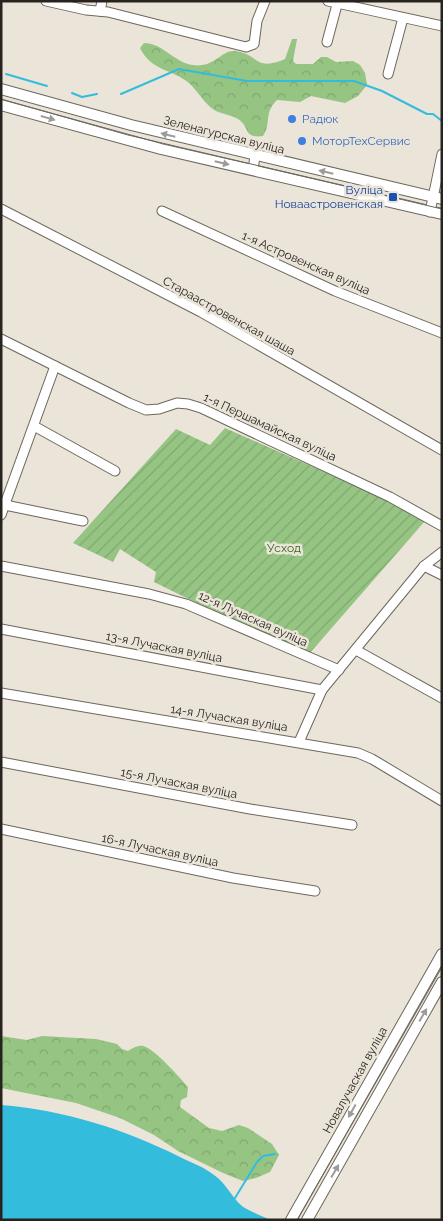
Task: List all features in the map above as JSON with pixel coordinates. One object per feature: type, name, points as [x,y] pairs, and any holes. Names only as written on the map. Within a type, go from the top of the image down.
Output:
[{"type":"main road","name":"Зеленагурская вуліца","points":[[1,89],[131,126],[437,198]]},
{"type":"main road","points":[[1,105],[126,140],[442,214]]},
{"type":"main road","name":"Новалучаская вуліца","points":[[291,1220],[442,954]]},
{"type":"main road","points":[[309,1217],[442,982]]},
{"type":"street","points":[[46,1],[86,10],[100,11],[246,47],[254,44],[257,21],[264,1]]},
{"type":"street","points":[[100,11],[102,1]]},
{"type":"street","points":[[328,1],[442,26]]},
{"type":"street","points":[[327,42],[337,2]]},
{"type":"street","points":[[388,74],[403,18]]},
{"type":"street","points":[[430,212],[437,198],[442,154]]},
{"type":"street","points":[[253,170],[255,156]]},
{"type":"street","name":"Стараастровенская шаша","points":[[1,208],[201,312],[442,450]]},
{"type":"street","name":"1-я Астровенская вуліца","points":[[162,211],[335,291],[442,333]]},
{"type":"street","name":"1-я Першамайская вуліца","points":[[1,339],[146,410],[159,409],[177,403],[201,408],[390,497],[442,526]]},
{"type":"street","points":[[1,515],[54,366]]},
{"type":"street","points":[[34,426],[115,471]]},
{"type":"street","points":[[5,505],[83,521]]},
{"type":"street","points":[[299,742],[322,690],[424,566],[442,552]]},
{"type":"street","name":"12-я Лучаская вуліца","points":[[1,566],[149,594],[186,604],[339,670]]},
{"type":"street","points":[[424,566],[442,575]]},
{"type":"street","name":"13-я Лучаская вуліца","points":[[1,629],[322,690]]},
{"type":"street","points":[[356,650],[442,698]]},
{"type":"street","name":"14-я Лучаская вуліца","points":[[1,693],[358,753],[442,801]]},
{"type":"street","name":"15-я Лучаская вуліца","points":[[1,762],[250,809],[352,825]]},
{"type":"street","name":"16-я Лучаская вуліца","points":[[1,829],[233,878],[315,891]]},
{"type":"street","points":[[395,1035],[408,1042]]},
{"type":"green space","points":[[292,39],[297,39],[293,61],[296,64],[313,64],[321,57],[327,57],[336,62],[353,61],[360,65],[365,73],[367,85],[358,96],[345,103],[311,96],[300,102],[277,100],[270,110],[266,131],[263,136],[252,136],[238,119],[212,108],[189,83],[150,61],[140,48],[144,43],[156,46],[188,64],[204,65],[235,51],[268,64],[285,59]]},
{"type":"green space","name":"Усход","points":[[225,428],[381,497],[425,521],[309,654],[217,613],[154,582],[156,572],[120,549],[113,562],[73,543],[176,429],[210,445]]},
{"type":"green space","points":[[1,1036],[27,1040],[42,1036],[96,1039],[117,1044],[122,1049],[128,1051],[139,1046],[148,1048],[167,1064],[188,1087],[187,1097],[181,1100],[180,1107],[209,1128],[222,1131],[239,1125],[248,1128],[272,1144],[279,1155],[270,1172],[243,1181],[178,1151],[154,1135],[120,1118],[76,1103],[1,1088]]},
{"type":"water","points":[[1,1105],[71,1116],[93,1122],[159,1147],[210,1172],[219,1179],[242,1206],[270,1220],[1,1220]]},
{"type":"waterway","points":[[121,94],[179,69],[247,81],[354,81],[382,91],[427,114],[433,114],[442,121]]},
{"type":"waterway","points":[[6,74],[47,86]]},
{"type":"waterway","points":[[72,93],[82,97],[97,94]]},
{"type":"waterway","points":[[235,1198],[257,1162],[263,1156],[275,1154]]},
{"type":"tram line","points":[[1,99],[128,135],[442,209]]},
{"type":"tram line","points":[[297,1220],[442,967]]},
{"type":"place","name":"Радюк","points":[[292,119]]},
{"type":"place","name":"МоторТехСервис","points":[[302,141]]},
{"type":"place","name":"Вуліца Новаастровенская","points":[[393,197]]}]
